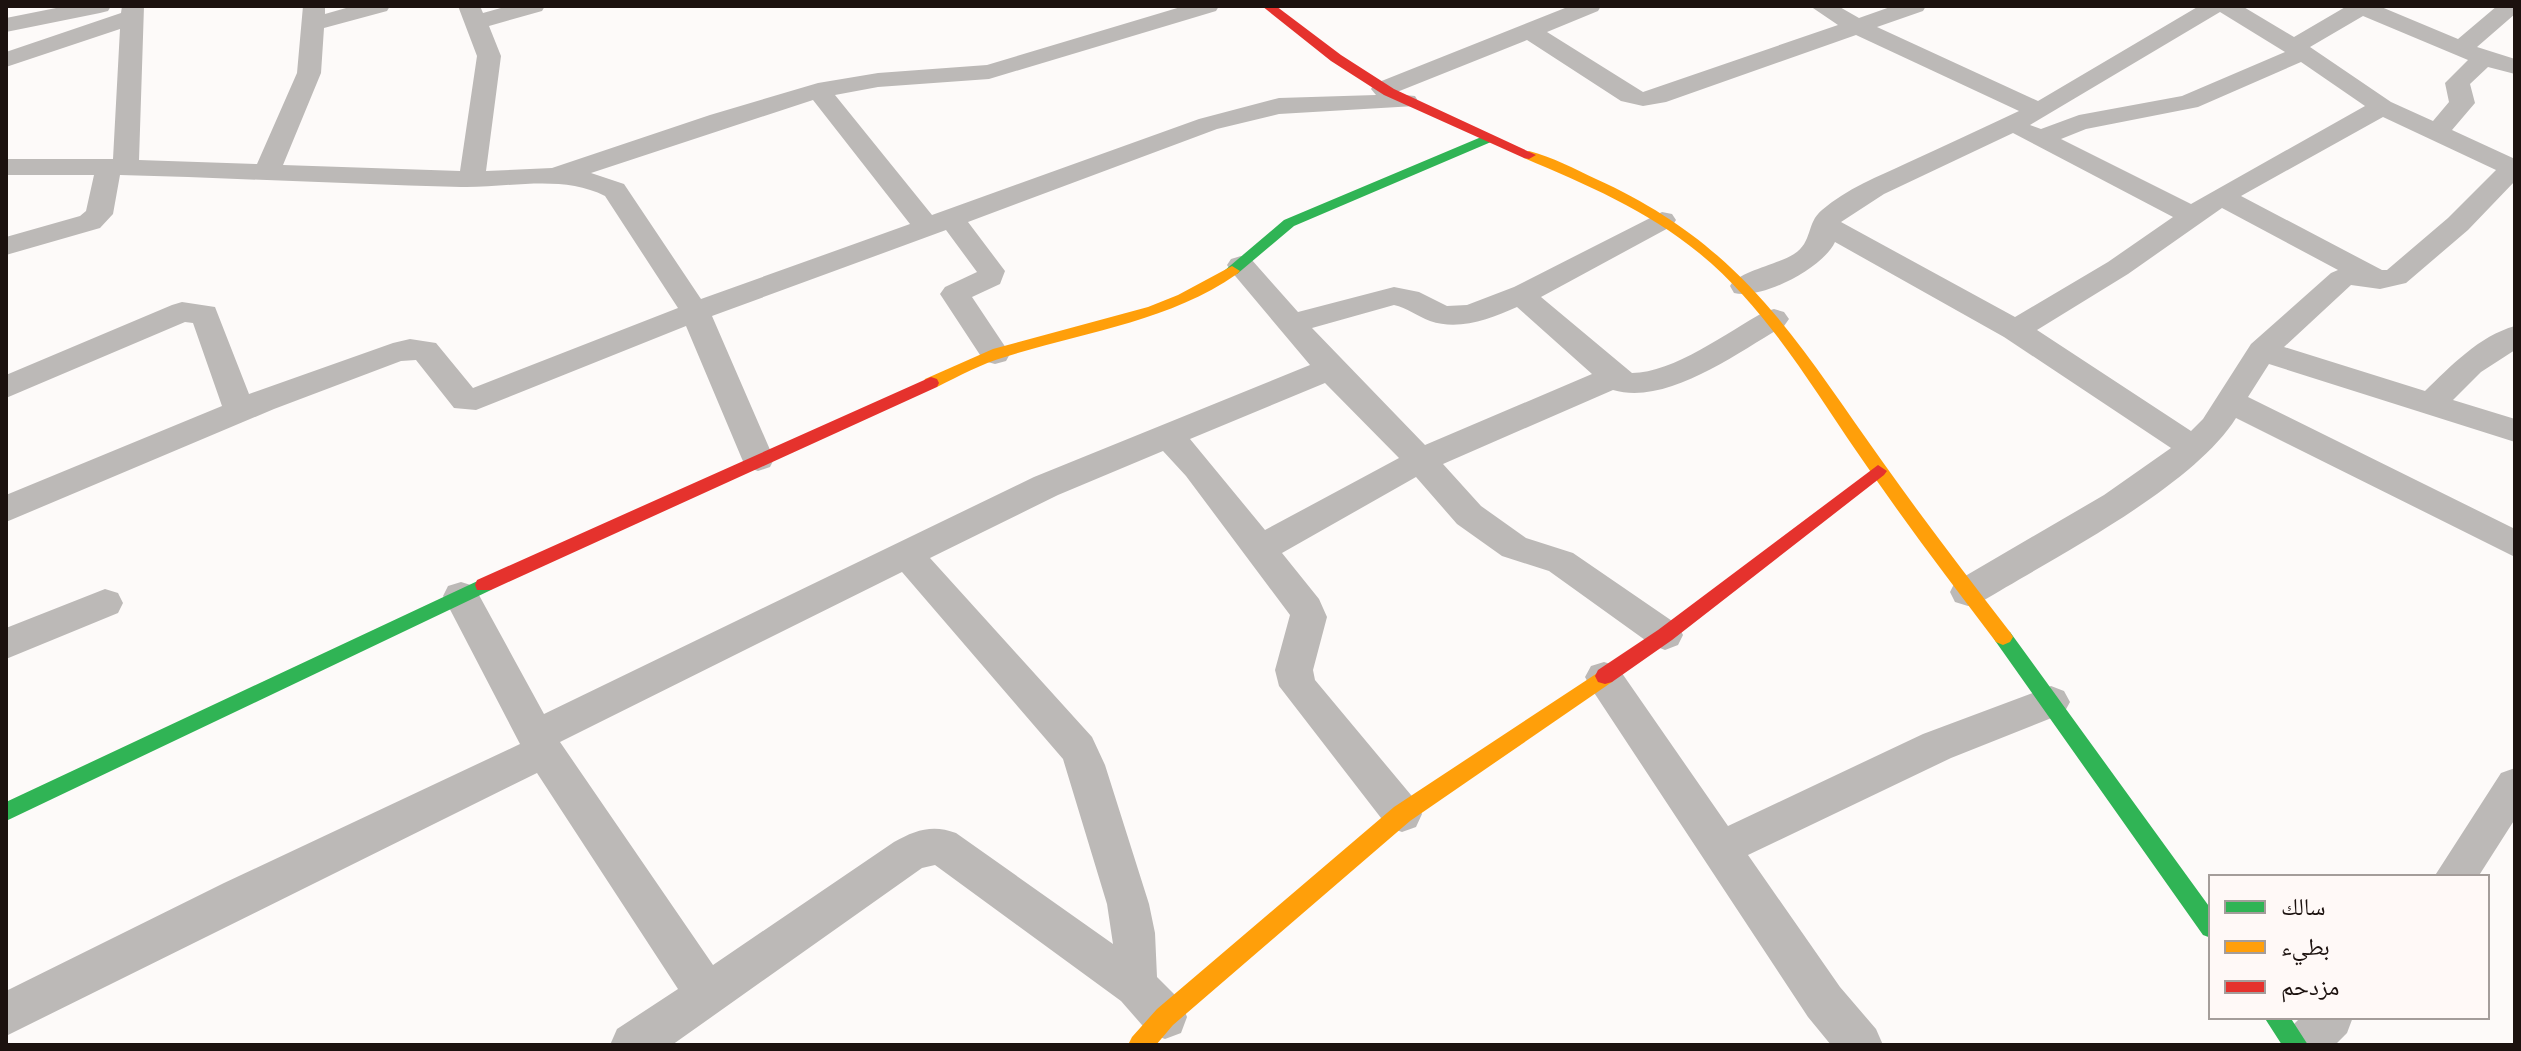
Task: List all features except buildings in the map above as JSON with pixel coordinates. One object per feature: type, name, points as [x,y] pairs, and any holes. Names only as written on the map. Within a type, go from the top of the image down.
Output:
[{"type":"street","points":[[267,171],[309,73],[313,15],[379,6]]},
{"type":"street","points":[[472,179],[489,56],[472,14],[534,6]]},
{"type":"street","points":[[550,178],[818,90],[878,80],[989,72],[1208,6]]},
{"type":"street","points":[[1268,6],[1359,75],[1395,95],[1486,139],[1613,194],[1662,220],[1702,247],[1744,286],[1774,319],[1878,471],[2051,702],[2209,924]]},
{"type":"street","points":[[6,509],[239,410],[410,349],[425,350],[465,400],[476,399],[695,312],[1208,124],[1279,106],[1395,95],[1590,6]]},
{"type":"street","points":[[1821,6],[1860,28],[2039,111]]},
{"type":"street","points":[[1530,31],[1630,96],[1643,99],[1657,97],[1860,28],[1915,6]]},
{"type":"street","points":[[1744,286],[1810,255],[1820,245],[1824,224],[1837,211],[1875,188],[2013,125],[2215,6]]},
{"type":"street","points":[[1968,592],[2116,504],[2194,448],[2231,402],[2262,351],[2341,279],[2350,276],[2380,280],[2396,277],[2458,224],[2514,168],[2382,107],[2226,6]]},
{"type":"street","points":[[6,25],[89,7]]},
{"type":"street","points":[[2039,139],[2079,123],[2189,102],[2298,50],[2362,7],[2515,67]]},
{"type":"street","points":[[2436,133],[2462,103],[2457,83],[2473,53],[2503,10]]},
{"type":"street","points":[[6,60],[133,12],[117,166],[99,214],[90,222],[6,246]]},
{"type":"street","points":[[818,90],[939,222],[991,271],[990,278],[955,294],[995,354]]},
{"type":"street","points":[[2015,330],[2118,268],[2221,196],[2382,107]]},
{"type":"street","points":[[2013,125],[2193,216]]},
{"type":"street","points":[[6,812],[461,596],[995,354],[1142,313],[1218,283],[1289,223],[1486,139]]},
{"type":"street","points":[[6,167],[117,166],[472,179],[586,179],[604,182],[615,190],[695,312],[758,459]]},
{"type":"street","points":[[2221,196],[2380,280]]},
{"type":"street","points":[[1291,324],[1394,296],[1404,296],[1452,317],[1521,295],[1662,220]]},
{"type":"street","points":[[1824,224],[2015,330],[2194,448]]},
{"type":"street","points":[[1241,265],[1330,369],[1421,460],[1469,515],[1525,551],[1561,562],[1665,635]]},
{"type":"street","points":[[1521,295],[1614,377],[1629,383],[1650,381],[1684,367],[1774,319]]},
{"type":"street","points":[[6,387],[182,312],[196,311],[205,314],[239,410]]},
{"type":"street","points":[[2430,405],[2470,365],[2515,336]]},
{"type":"street","points":[[2262,351],[2515,431]]},
{"type":"street","points":[[6,1014],[1046,486],[1330,369]]},
{"type":"street","points":[[1260,549],[1421,460],[1614,377]]},
{"type":"street","points":[[2231,402],[2515,544]]},
{"type":"street","points":[[1168,436],[1198,468],[1308,612],[1294,670],[1298,686],[1402,814]]},
{"type":"street","points":[[907,555],[1078,749],[1128,904],[1134,933],[1136,986],[1153,1031],[1402,814],[1665,635],[1878,471]]},
{"type":"street","points":[[461,596],[540,743],[707,995]]},
{"type":"street","points":[[6,644],[105,603]]},
{"type":"street","points":[[1604,677],[1824,1002],[1860,1045]]},
{"type":"street","points":[[1720,849],[1937,746],[2051,702]]},
{"type":"street","points":[[2456,875],[2515,785]]},
{"type":"street","points":[[633,1045],[922,847],[942,846],[1136,986]]},
{"type":"street","points":[[2277,1019],[2296,1045]]},
{"type":"street","points":[[2305,1045],[2329,1019]]},
{"type":"traffic: fast","points":[[1232,271],[1289,223],[1486,139]]},
{"type":"traffic: fast","points":[[6,812],[484,585]]},
{"type":"traffic: fast","points":[[2003,637],[2209,924]]},
{"type":"traffic: fast","points":[[2277,1019],[2296,1045]]},
{"type":"traffic: slow","points":[[1529,155],[1599,185],[1644,209],[1686,236],[1729,272],[1790,343],[1896,494],[2003,637]]},
{"type":"traffic: slow","points":[[931,383],[999,353],[1121,320],[1184,299],[1232,271]]},
{"type":"traffic: slow","points":[[1140,1045],[1165,1017],[1402,814],[1605,676]]},
{"type":"traffic: jam","points":[[1268,6],[1336,58],[1389,92],[1529,155]]},
{"type":"traffic: jam","points":[[484,585],[931,383]]},
{"type":"traffic: jam","points":[[1605,676],[1665,635],[1878,471]]}]
